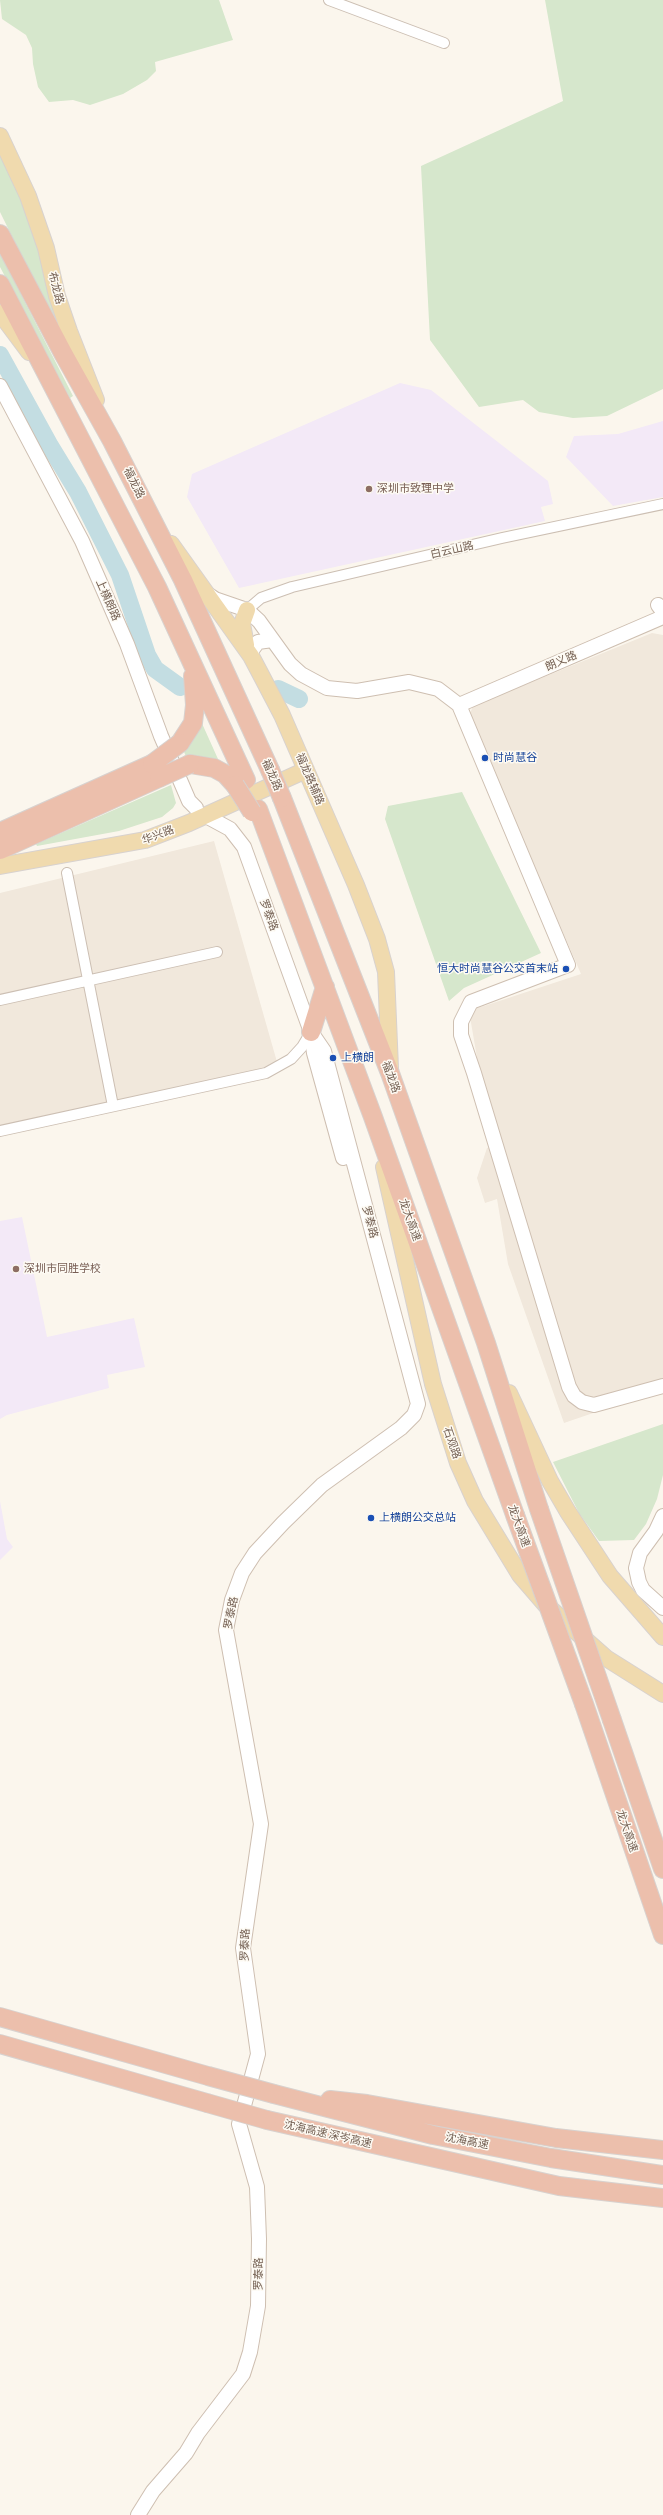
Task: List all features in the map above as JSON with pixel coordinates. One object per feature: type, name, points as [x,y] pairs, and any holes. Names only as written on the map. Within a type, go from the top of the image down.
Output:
[{"type":"highway","name":"福龙路","points":[[0,234],[64,356],[112,441],[183,580],[270,770],[390,1073],[486,1343]]},
{"type":"highway","points":[[0,284],[157,587],[193,667],[240,783],[267,838],[373,1117]]},
{"type":"highway","points":[[0,850],[156,771],[187,735],[194,715],[193,667]]},
{"type":"highway","points":[[0,832],[156,771],[190,764],[214,768],[240,783]]},
{"type":"highway","points":[[311,1032],[325,988]]},
{"type":"highway","name":"龙大高速","points":[[373,1117],[584,1704],[663,1935]]},
{"type":"highway","name":"龙大高速","points":[[486,1343],[539,1509],[663,1869]]},
{"type":"highway","points":[[0,2016],[274,2094],[367,2104],[556,2138],[663,2150]]},
{"type":"highway","name":"沈海高速 深岑高速","points":[[0,2044],[267,2120],[559,2186],[663,2198]]},
{"type":"highway","name":"沈海高速","points":[[274,2094],[440,2136],[551,2158],[663,2175]]},
{"type":"highway","points":[[559,2186],[613,2201],[663,2207]]},
{"type":"main road","name":"布龙路","points":[[0,136],[28,196],[46,248],[57,296],[69,331],[112,441]]},
{"type":"main road","points":[[0,313],[48,377]]},
{"type":"main road","name":"福龙路辅路","points":[[151,517],[250,656],[282,715],[356,885],[383,956],[388,996],[390,1073]]},
{"type":"main road","points":[[247,610],[242,624],[242,633],[250,656]]},
{"type":"main road","name":"华兴路","points":[[0,856],[128,834],[201,812],[306,770]]},
{"type":"main road","name":"华兴路","points":[[0,866],[132,844],[163,834],[201,812]]},
{"type":"main road","name":"石观路","points":[[373,1117],[433,1384],[458,1463],[475,1501],[520,1575],[545,1604],[606,1658],[663,1694]]},
{"type":"main road","points":[[486,1343],[538,1456],[568,1512],[610,1576],[663,1637]]},
{"type":"street","points":[[329,0],[444,42]]},
{"type":"street","name":"上横朗路","points":[[0,386],[82,541],[127,644],[161,736],[189,801],[201,812]]},
{"type":"street","name":"白云山路","points":[[247,610],[261,598],[292,587],[510,536],[663,504]]},
{"type":"street","points":[[202,590],[215,599],[247,610],[259,621],[272,640],[301,674],[327,688],[357,691],[409,682],[438,689],[459,705],[568,964],[471,1002],[462,1022],[461,1035],[474,1073],[569,1387],[574,1396],[582,1402],[594,1405],[663,1386]]},
{"type":"street","name":"朗义路","points":[[459,705],[661,611]]},
{"type":"street","points":[[250,656],[252,650],[258,642],[272,640]]},
{"type":"street","name":"罗泰路","points":[[138,2515],[153,2491],[186,2453],[198,2432],[243,2374],[250,2352],[258,2306],[259,2239],[257,2187],[239,2124],[258,2054],[243,1948],[258,1854],[261,1824],[226,1630],[232,1600],[246,1568],[256,1553],[283,1523],[322,1484],[401,1428],[414,1414],[314,1053],[311,1032],[244,847],[230,829],[201,812]]},
{"type":"street","points":[[67,873],[113,1106]]},
{"type":"street","points":[[0,1000],[217,952]]},
{"type":"street","points":[[0,1131],[266,1073],[291,1059],[302,1047],[311,1032]]},
{"type":"street","points":[[663,1516],[656,1531],[640,1553],[636,1568],[638,1582],[643,1590],[663,1608]]},
{"type":"shaded area","name":"深圳市致理中学","points":[[400,383],[431,390],[548,481],[553,504],[541,507],[545,521],[239,588],[187,497],[192,474]]},
{"type":"shaded area","points":[[663,421],[663,497],[613,506],[566,457],[574,436],[618,434]]},
{"type":"shaded area","points":[[652,633],[663,635],[663,1389],[564,1423],[508,1264],[497,1199],[485,1203],[477,1178],[487,1148],[501,1144],[480,1075],[469,1011],[581,974],[469,716],[473,706]]},
{"type":"shaded area","points":[[214,841],[279,1069],[0,1131],[0,893]]},
{"type":"shaded area","name":"深圳市同胜学校","points":[[22,1217],[47,1337],[134,1318],[145,1367],[107,1375],[109,1388],[7,1415],[0,1419],[0,1221]]},
{"type":"shaded area","points":[[0,1501],[7,1539],[13,1547],[0,1560]]},
{"type":"green space","points":[[0,0],[219,0],[233,40],[155,62],[156,71],[147,80],[123,94],[90,105],[73,100],[49,102],[38,87],[33,64],[32,48],[26,35],[2,19]]},
{"type":"green space","points":[[545,0],[663,0],[663,389],[607,416],[573,418],[539,412],[523,400],[479,407],[430,340],[421,166],[563,101]]},
{"type":"green space","points":[[0,149],[35,229],[67,340],[49,311],[0,212]]},
{"type":"green space","points":[[0,253],[73,396],[70,398],[0,267]]},
{"type":"green space","points":[[200,719],[218,759],[213,761],[187,759],[182,747]]},
{"type":"green space","points":[[171,785],[176,803],[173,808],[162,817],[119,831],[37,846],[36,844]]},
{"type":"green space","points":[[462,792],[541,953],[464,988],[449,1001],[385,819],[388,806]]},
{"type":"green space","points":[[663,1424],[663,1475],[657,1499],[646,1524],[634,1540],[599,1541],[579,1513],[553,1462]]},
{"type":"waterway","points":[[0,355],[50,446],[78,492],[120,575],[147,655],[155,669],[180,687]]},
{"type":"waterway","points":[[278,689],[299,699]]},
{"type":"place","name":"深圳市致理中学","points":[[369,489]]},
{"type":"place","name":"时尚慧谷","points":[[485,758]]},
{"type":"place","name":"恒大时尚慧谷公交首末站","points":[[566,969]]},
{"type":"place","name":"上横朗","points":[[333,1058]]},
{"type":"place","name":"深圳市同胜学校","points":[[16,1269]]},
{"type":"place","name":"上横朗公交总站","points":[[371,1518]]}]
